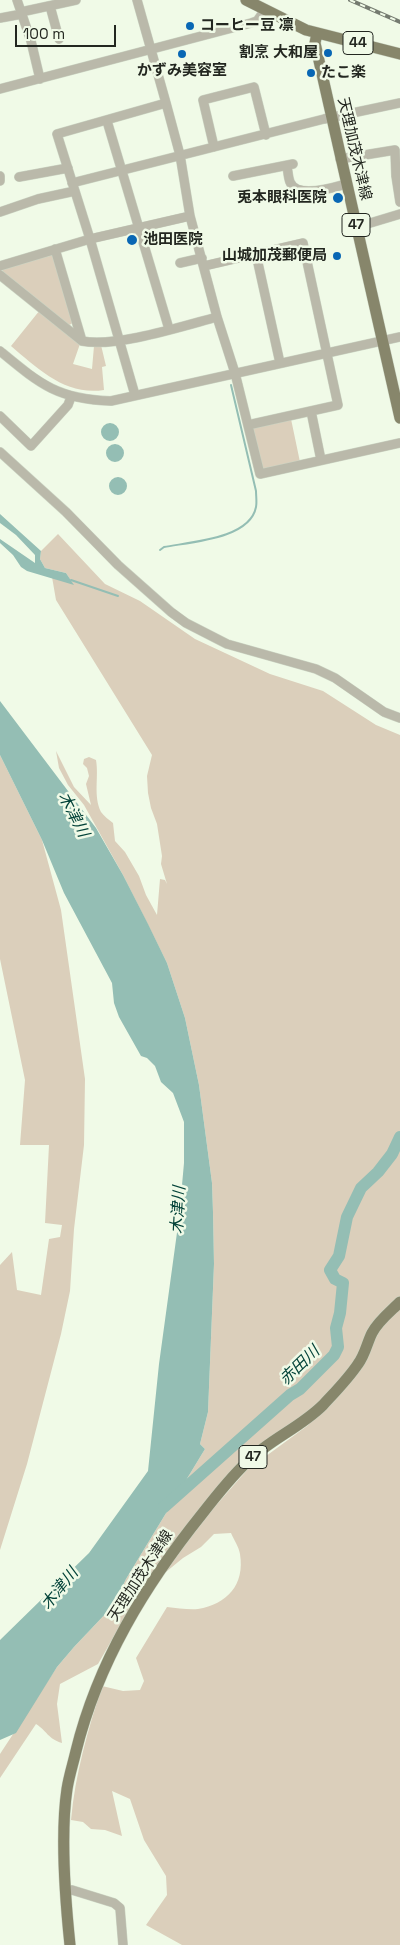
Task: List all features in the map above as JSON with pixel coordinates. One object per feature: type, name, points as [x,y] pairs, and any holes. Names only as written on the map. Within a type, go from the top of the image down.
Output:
[{"type":"main road","name":"44","points":[[246,0],[306,30],[400,54]]},
{"type":"main road","name":"天理加茂木津線","points":[[317,33],[315,43],[331,119],[400,418]]},
{"type":"main road","name":"天理加茂木津線","points":[[70,1945],[66,1891],[65,1808],[67,1787],[85,1716],[98,1682],[123,1630],[178,1544],[229,1481],[265,1446],[304,1422],[337,1390],[363,1357],[372,1332],[400,1302]]},
{"type":"street","points":[[17,0],[40,79]]},
{"type":"street","points":[[0,18],[76,0]]},
{"type":"street","points":[[137,0],[180,155],[190,216],[217,318],[235,373],[260,474],[400,443]]},
{"type":"street","points":[[50,6],[59,39]]},
{"type":"street","points":[[0,89],[257,21],[264,10]]},
{"type":"street","points":[[214,147],[203,100],[254,87],[266,135]]},
{"type":"street","points":[[135,395],[58,134],[166,103]]},
{"type":"street","points":[[0,212],[122,170],[400,103]]},
{"type":"street","points":[[107,121],[169,329]]},
{"type":"street","points":[[340,159],[395,150],[400,202]]},
{"type":"street","points":[[233,176],[290,165],[290,183],[297,190],[309,192],[346,184]]},
{"type":"street","points":[[19,177],[68,168]]},
{"type":"street","points":[[0,176],[0,181]]},
{"type":"street","points":[[357,227],[400,214]]},
{"type":"street","points":[[0,266],[90,239],[190,216]]},
{"type":"street","points":[[180,263],[203,262],[256,254],[303,243],[338,405],[248,425]]},
{"type":"street","points":[[55,249],[82,341]]},
{"type":"street","points":[[256,254],[280,363]]},
{"type":"street","points":[[0,275],[82,341],[99,343],[120,340],[217,318]]},
{"type":"street","points":[[0,351],[27,373],[51,389],[71,397],[86,400],[111,401],[400,337]]},
{"type":"street","points":[[0,416],[31,446],[68,405],[71,397]]},
{"type":"street","points":[[310,411],[321,460]]},
{"type":"street","points":[[0,452],[66,512],[118,565],[186,623],[227,644],[316,669],[335,678],[384,712],[400,718]]},
{"type":"street","points":[[66,1891],[72,1890],[114,1903],[120,1908],[123,1945]]},
{"type":"shaded area","points":[[53,255],[74,322],[68,326],[2,273],[3,267]]},
{"type":"shaded area","points":[[40,310],[81,341],[73,364],[92,369],[94,346],[101,345],[106,366],[102,367],[104,390],[90,391],[65,385],[42,372],[11,346]]},
{"type":"shaded area","points":[[291,419],[300,462],[262,469],[253,427]]},
{"type":"shaded area","points":[[58,534],[105,584],[140,601],[195,639],[270,674],[323,691],[376,725],[400,735],[400,1296],[361,1354],[323,1402],[260,1449],[117,1631],[98,1664],[60,1684],[57,1704],[62,1743],[51,1737],[36,1724],[0,1778],[0,1754],[57,1667],[110,1609],[126,1579],[205,1449],[200,1444],[208,1412],[214,1264],[212,1183],[199,1085],[185,1018],[167,963],[123,875],[84,805],[68,785],[59,768],[56,751],[74,787],[91,805],[86,784],[89,776],[87,768],[83,764],[84,759],[89,757],[96,760],[97,800],[101,812],[113,823],[115,841],[125,852],[139,876],[146,895],[157,915],[160,879],[165,880],[167,884],[161,864],[162,856],[157,824],[148,793],[147,776],[152,755],[56,600],[52,577],[73,584],[66,573],[45,568],[40,559],[41,551]]},
{"type":"shaded area","points":[[0,755],[42,840],[61,910],[85,1079],[84,1145],[74,1229],[70,1291],[61,1334],[27,1464],[0,1550],[0,1265],[12,1252],[17,1290],[41,1295],[49,1239],[60,1237],[62,1225],[45,1223],[49,1145],[20,1145],[25,1080],[0,959]]},
{"type":"shaded area","points":[[400,1305],[400,1945],[182,1945],[146,1925],[167,1895],[166,1876],[144,1840],[130,1799],[112,1791],[122,1836],[105,1830],[91,1829],[83,1822],[71,1820],[79,1769],[102,1686],[123,1691],[140,1690],[144,1681],[136,1658],[167,1607],[198,1609],[218,1603],[232,1591],[237,1584],[241,1565],[238,1546],[231,1533],[214,1534],[201,1547],[183,1558],[161,1576],[183,1543],[247,1470],[307,1426],[325,1409],[380,1327]]},
{"type":"water","points":[[110,423],[118,428],[119,432],[114,440],[110,441],[102,436],[101,432],[106,424]]},
{"type":"water","points":[[115,444],[123,449],[124,453],[119,461],[115,462],[107,457],[106,453],[111,445]]},
{"type":"water","points":[[118,477],[126,482],[127,486],[122,494],[118,495],[110,490],[109,486],[114,478]]},
{"type":"water","points":[[0,514],[41,551],[40,559],[45,568],[66,573],[74,585],[27,571],[21,567],[13,555],[0,543],[0,539],[35,563],[35,555],[16,535],[0,523]]},
{"type":"water","name":"木津川","points":[[0,701],[96,828],[123,875],[167,963],[185,1018],[199,1085],[212,1183],[214,1264],[208,1412],[200,1444],[205,1449],[126,1579],[110,1609],[57,1667],[16,1733],[0,1740],[0,1640],[89,1553],[148,1471],[159,1364],[179,1218],[184,1163],[184,1122],[173,1093],[161,1082],[155,1066],[147,1058],[141,1056],[119,1017],[114,1003],[112,983],[64,893],[42,840],[0,755]]},
{"type":"waterway","points":[[160,550],[164,547],[203,541],[231,532],[243,526],[251,518],[256,507],[256,491],[231,385]]},
{"type":"waterway","points":[[71,580],[118,596]]},
{"type":"waterway","name":"赤田川","points":[[164,1507],[290,1395],[300,1389],[334,1355],[338,1347],[336,1328],[340,1313],[343,1283],[335,1279],[330,1270],[339,1256],[347,1217],[361,1188],[378,1172],[392,1154],[400,1137]]},
{"type":"railway","points":[[350,0],[400,22]]},
{"type":"place","name":"コーヒー豆 凛","points":[[190,26]]},
{"type":"place","name":"割烹 大和屋","points":[[328,53]]},
{"type":"place","name":"かずみ美容室","points":[[182,54]]},
{"type":"place","name":"たこ楽","points":[[311,73]]},
{"type":"place","name":"兎本眼科医院","points":[[338,198]]},
{"type":"place","name":"池田医院","points":[[132,240]]},
{"type":"place","name":"山城加茂郵便局","points":[[337,256]]}]
